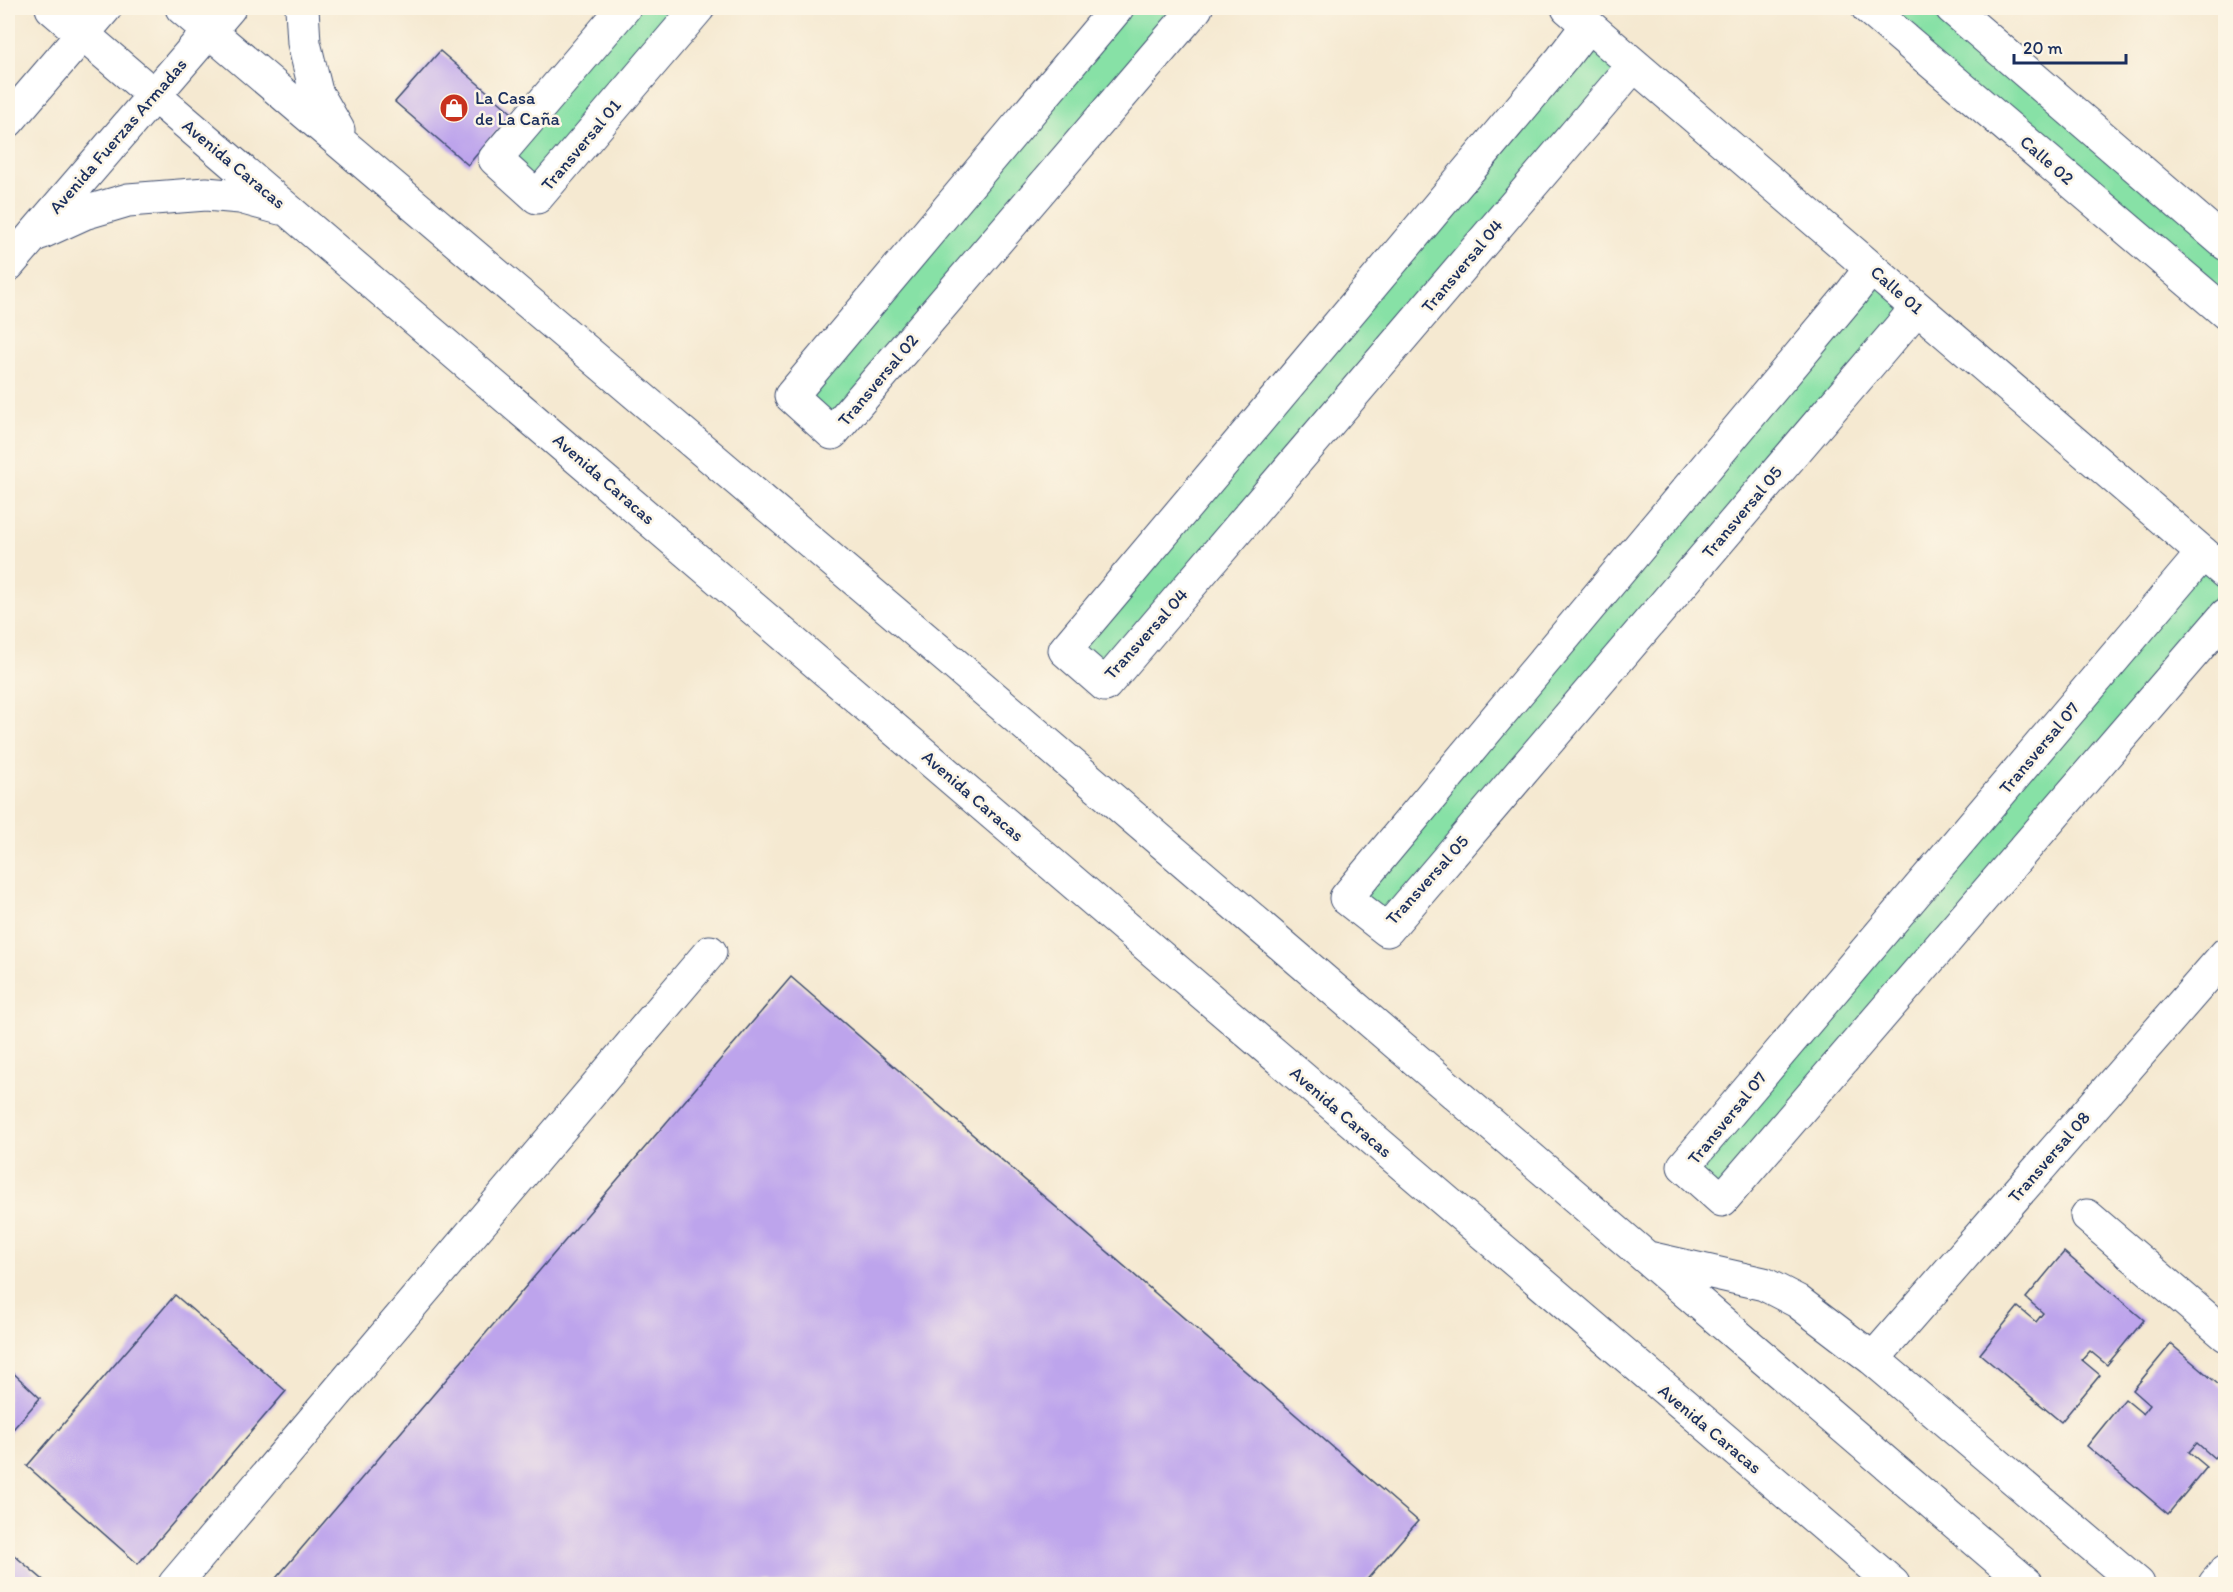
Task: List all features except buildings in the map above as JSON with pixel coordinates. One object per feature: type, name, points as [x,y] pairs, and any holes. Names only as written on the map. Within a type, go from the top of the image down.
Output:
[{"type":"street","name":"Avenida Caracas","points":[[51,8],[1893,1584]]},
{"type":"street","points":[[8,121],[105,8]]},
{"type":"street","points":[[182,8],[219,19],[350,150],[2027,1584]]},
{"type":"street","points":[[302,8],[304,43],[316,92],[350,150]]},
{"type":"street","name":"Transversal 01","points":[[624,8],[495,159],[537,197],[698,8]]},
{"type":"street","name":"Transversal 02","points":[[1117,8],[791,396],[832,433],[1196,8]]},
{"type":"street","name":"Calle 02","points":[[1868,8],[2226,313]]},
{"type":"street","points":[[1952,8],[2226,244]]},
{"type":"street","name":"Calle 01","points":[[1577,16],[2214,563]]},
{"type":"street","name":"Transversal 04","points":[[1577,16],[1562,59],[1065,650],[1105,685],[1634,65]]},
{"type":"street","name":"Avenida Fuerzas Armadas","points":[[8,265],[219,19]]},
{"type":"street","points":[[31,238],[84,213],[138,199],[206,194],[240,197],[290,211]]},
{"type":"street","name":"Transversal 05","points":[[1871,268],[1346,898],[1387,930],[1917,308]]},
{"type":"street","name":"Transversal 07","points":[[2214,563],[1684,1166],[1722,1200],[2226,615]]},
{"type":"street","points":[[175,1584],[710,952]]},
{"type":"street","name":"Transversal 08","points":[[1873,1359],[2226,954]]},
{"type":"street","points":[[2087,1216],[2226,1335]]},
{"type":"street","points":[[1645,1257],[1764,1284],[1797,1301],[1873,1359],[2138,1584]]},
{"type":"street","points":[[2215,1584],[2226,1571]]},
{"type":"green space","points":[[624,8],[698,8],[537,197],[495,159]]},
{"type":"green space","points":[[1117,8],[1196,8],[832,433],[791,396]]},
{"type":"green space","points":[[1869,8],[1951,8],[2225,244],[2225,313]]},
{"type":"green space","points":[[1590,26],[1634,65],[1105,685],[1065,650]]},
{"type":"green space","points":[[1872,269],[1916,307],[1387,930],[1346,898]]},
{"type":"green space","points":[[2203,554],[2225,573],[2225,615],[1722,1200],[1684,1166]]},
{"type":"place","name":"La Casa de La Caña","points":[[454,108]]}]
